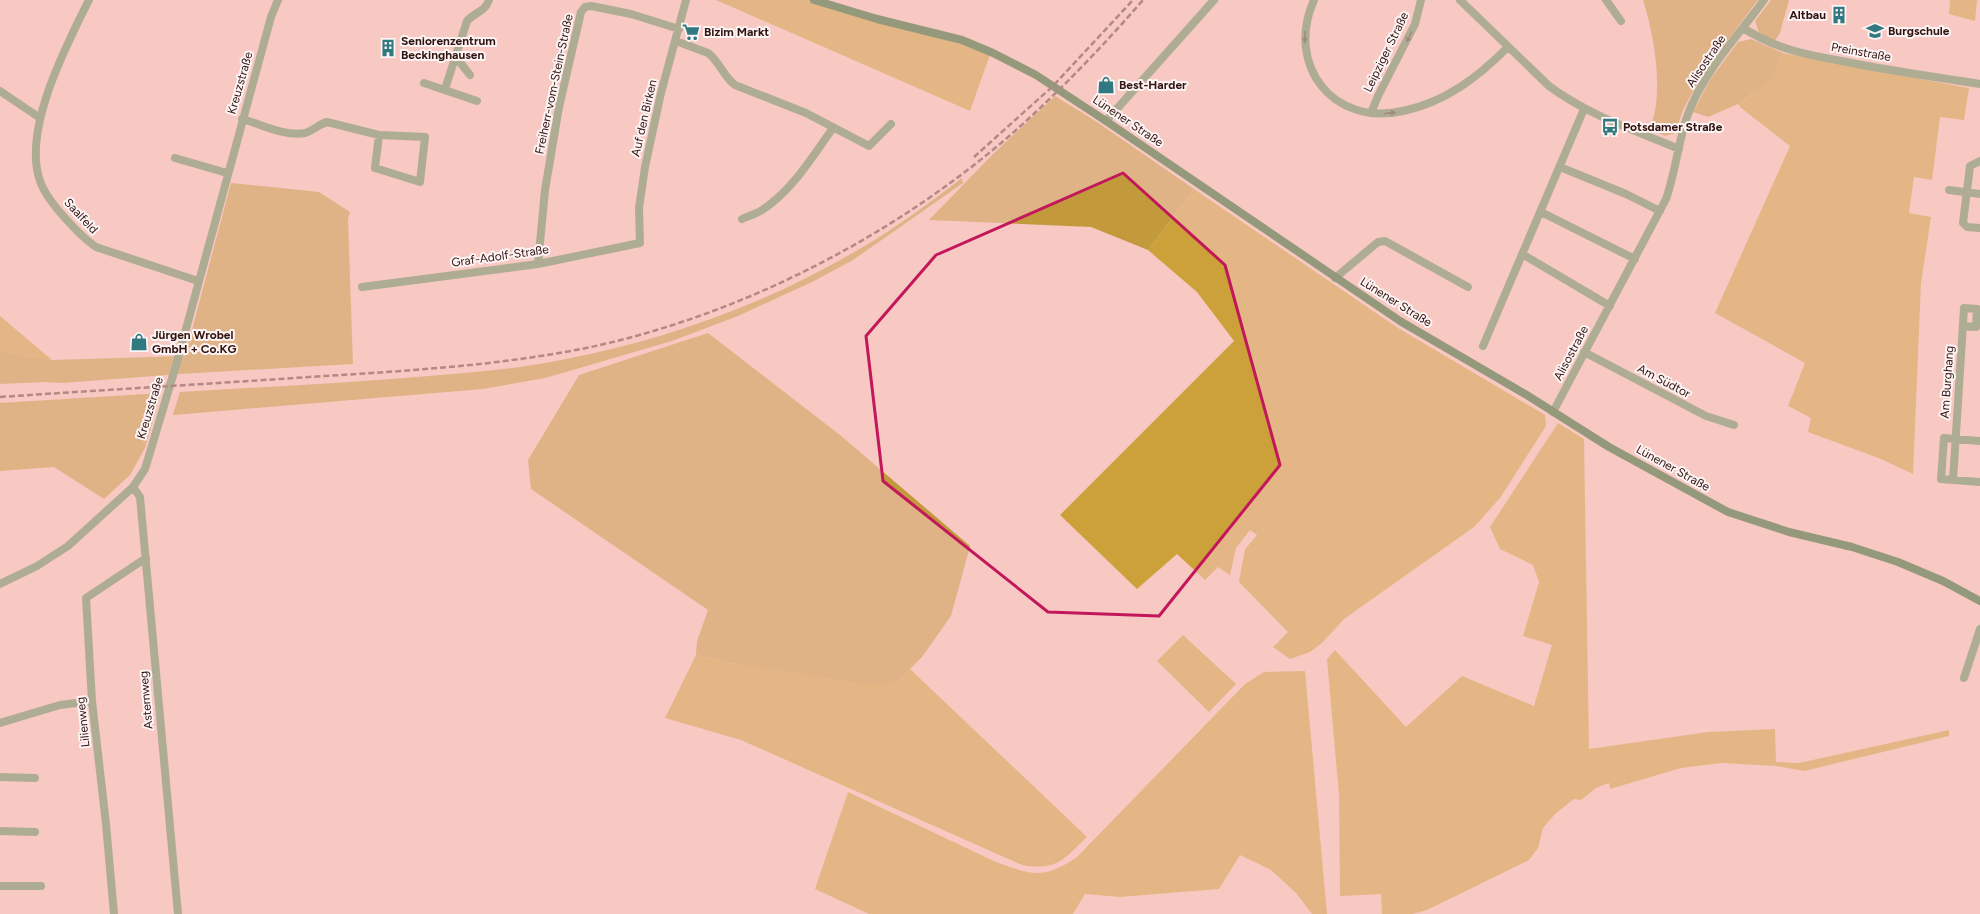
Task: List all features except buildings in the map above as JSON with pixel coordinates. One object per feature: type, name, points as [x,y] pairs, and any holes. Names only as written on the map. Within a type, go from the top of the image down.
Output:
[{"type":"main road","name":"Lünener Straße","points":[[814,0],[975,44],[1036,75],[1106,121],[1335,278],[1400,320],[1554,412],[1609,447],[1728,512],[1789,532],[1852,547],[1898,562],[1943,581],[1980,601]]},
{"type":"street","name":"Saalfeld","points":[[90,0],[61,59],[40,118],[36,155],[40,180],[45,193],[84,240],[104,251],[198,281]]},
{"type":"street","name":"Kreuzstraße","points":[[0,584],[37,566],[68,546],[133,487],[145,468],[177,362],[242,119],[278,0]]},
{"type":"street","points":[[445,89],[467,21],[473,15],[482,12],[487,6],[489,0]]},
{"type":"street","name":"Auf den Birken","points":[[640,243],[640,208],[645,167],[661,93],[686,0]]},
{"type":"street","points":[[1106,121],[1214,0]]},
{"type":"street","points":[[1314,0],[1307,20],[1304,44],[1312,72],[1317,82],[1331,96],[1344,105],[1371,113],[1384,114],[1403,112],[1438,100],[1459,89],[1508,47]]},
{"type":"street","name":"Leipziger Straße","points":[[1371,113],[1378,96],[1415,24],[1421,0]]},
{"type":"street","points":[[1460,0],[1549,86],[1584,109],[1679,149]]},
{"type":"street","points":[[1606,0],[1621,21]]},
{"type":"street","name":"Alisostraße","points":[[1554,412],[1584,352],[1660,211],[1670,186],[1688,114],[1696,96],[1706,78],[1764,0]]},
{"type":"street","name":"Freiherr-vom-Stein-Straße","points":[[538,264],[545,190],[556,122],[581,12],[585,7],[591,6],[631,14],[679,29]]},
{"type":"street","name":"Preinstraße","points":[[1743,28],[1780,48],[1860,65],[1980,84]]},
{"type":"street","points":[[676,41],[713,56],[723,73],[735,85],[806,113],[869,146],[891,124]]},
{"type":"street","points":[[455,56],[470,75]]},
{"type":"street","points":[[424,82],[478,101]]},
{"type":"street","points":[[0,92],[40,118]]},
{"type":"street","points":[[1483,346],[1584,109]]},
{"type":"street","points":[[242,119],[288,133],[304,133],[327,122],[379,135],[425,137],[420,182],[375,168],[379,135]]},
{"type":"street","points":[[742,219],[761,211],[777,198],[805,167],[833,128]]},
{"type":"street","points":[[175,158],[227,173]]},
{"type":"street","points":[[1980,162],[1970,166],[1963,223],[1966,227],[1980,228]]},
{"type":"street","points":[[1560,167],[1626,194],[1660,211]]},
{"type":"street","points":[[1949,190],[1980,194]]},
{"type":"street","points":[[1541,212],[1635,259]]},
{"type":"street","points":[[1335,278],[1378,242],[1385,241],[1468,287]]},
{"type":"street","name":"Graf-Adolf-Straße","points":[[362,287],[538,264],[640,243]]},
{"type":"street","points":[[1522,254],[1610,306]]},
{"type":"street","name":"Am Burghang","points":[[1953,480],[1963,326]]},
{"type":"street","name":"Am Südtor","points":[[1584,352],[1706,416],[1734,426]]},
{"type":"street","points":[[1980,440],[1944,438],[1941,479],[1980,482]]},
{"type":"street","name":"Asternweg","points":[[133,487],[140,497],[178,914]]},
{"type":"street","name":"Lilienweg","points":[[114,914],[106,824],[92,701],[86,598],[146,558]]},
{"type":"street","points":[[1964,678],[1980,629]]},
{"type":"street","points":[[0,724],[60,705],[92,701]]},
{"type":"street","points":[[0,777],[35,778]]},
{"type":"street","points":[[0,831],[35,832]]},
{"type":"street","points":[[0,886],[41,886]]},
{"type":"highlighted area","points":[[1123,173],[1225,265],[1280,465],[1159,616],[1048,612],[883,481],[866,336],[936,255]]},
{"type":"shaded area","points":[[716,0],[822,0],[972,40],[992,49],[970,111]]},
{"type":"shaded area","points":[[1643,0],[1758,0],[1702,74],[1683,110],[1675,133],[1665,136],[1650,129],[1656,105],[1657,78],[1653,38]]},
{"type":"shaded area","points":[[1771,0],[1789,0],[1780,33],[1775,41],[1759,33],[1755,21]]},
{"type":"shaded area","points":[[1950,0],[1977,0],[1975,21],[1949,14]]},
{"type":"shaded area","points":[[1751,39],[1783,53],[1771,81],[1738,104],[1708,117],[1693,112],[1710,80],[1738,42]]},
{"type":"shaded area","points":[[1783,53],[1969,88],[1964,120],[1940,117],[1932,180],[1914,177],[1909,213],[1931,217],[1921,283],[1913,474],[1881,459],[1808,432],[1811,418],[1788,406],[1805,363],[1715,313],[1790,146],[1741,108],[1738,104],[1753,94],[1765,83],[1775,70]]},
{"type":"shaded area","points":[[1055,96],[1097,122],[1194,189],[1148,250],[1091,227],[929,220],[993,154]]},
{"type":"shaded area","points":[[962,178],[963,183],[853,260],[814,281],[738,316],[672,341],[545,378],[483,389],[173,414],[180,392],[367,381],[512,368],[599,352],[675,331],[750,304],[822,270],[897,226]]},
{"type":"shaded area","points":[[231,183],[319,192],[350,212],[348,219],[353,364],[180,374],[63,383],[44,382],[0,384],[0,351],[52,360],[185,356]]},
{"type":"shaded area","points":[[1194,189],[1398,328],[1545,415],[1546,426],[1500,498],[1474,527],[1344,619],[1323,642],[1310,652],[1290,659],[1273,647],[1288,632],[1239,582],[1245,549],[1257,535],[1250,530],[1236,548],[1230,575],[1218,567],[1205,580],[1177,554],[1137,589],[1060,515],[1234,341],[1197,292],[1148,250]]},
{"type":"shaded area","points":[[0,316],[52,360],[0,351]]},
{"type":"shaded area","points":[[708,333],[840,435],[970,546],[951,616],[922,657],[899,680],[876,686],[728,663],[696,655],[697,641],[708,610],[531,489],[528,460],[579,375]]},
{"type":"shaded area","points":[[161,393],[145,448],[130,475],[104,499],[54,467],[0,471],[0,403]]},
{"type":"shaded area","points":[[1558,423],[1584,439],[1589,749],[1708,732],[1775,729],[1776,762],[1799,763],[1949,730],[1949,736],[1804,771],[1776,766],[1722,763],[1681,768],[1610,789],[1609,783],[1596,788],[1581,800],[1574,799],[1555,814],[1543,828],[1538,848],[1529,860],[1427,910],[1412,914],[1382,914],[1381,894],[1340,896],[1339,795],[1327,659],[1335,650],[1406,727],[1462,676],[1534,706],[1552,645],[1523,636],[1539,582],[1533,565],[1500,549],[1490,527]]},
{"type":"shaded area","points":[[1183,635],[1236,684],[1209,712],[1157,661]]},
{"type":"shaded area","points":[[696,655],[728,663],[899,680],[910,669],[1087,837],[1059,862],[1044,866],[1022,865],[741,740],[665,718]]},
{"type":"shaded area","points":[[1305,671],[1327,914],[1312,914],[1296,893],[1271,870],[1240,855],[1219,889],[1120,897],[1085,894],[1073,914],[869,914],[815,889],[848,792],[996,862],[1029,872],[1038,873],[1055,869],[1077,857],[1245,684],[1264,672]]},
{"type":"railway","points":[[974,157],[1053,86],[1133,0]]},
{"type":"railway","points":[[0,397],[451,367],[521,359],[591,347],[648,332],[705,314],[762,291],[816,265],[870,236],[921,204],[1015,131],[1049,100],[1113,34],[1143,0]]},
{"type":"place","name":"Altbau","points":[[1839,15]]},
{"type":"place","name":"Burgschule","points":[[1875,31]]},
{"type":"place","name":"Bizim Markt","points":[[691,32]]},
{"type":"place","name":"Seniorenzentrum Beckinghausen","points":[[388,48]]},
{"type":"place","name":"Best-Harder","points":[[1106,85]]},
{"type":"place","name":"Potsdamer Straße","points":[[1610,127]]},
{"type":"place","name":"Jürgen Wrobel GmbH + Co.KG","points":[[139,342]]}]
